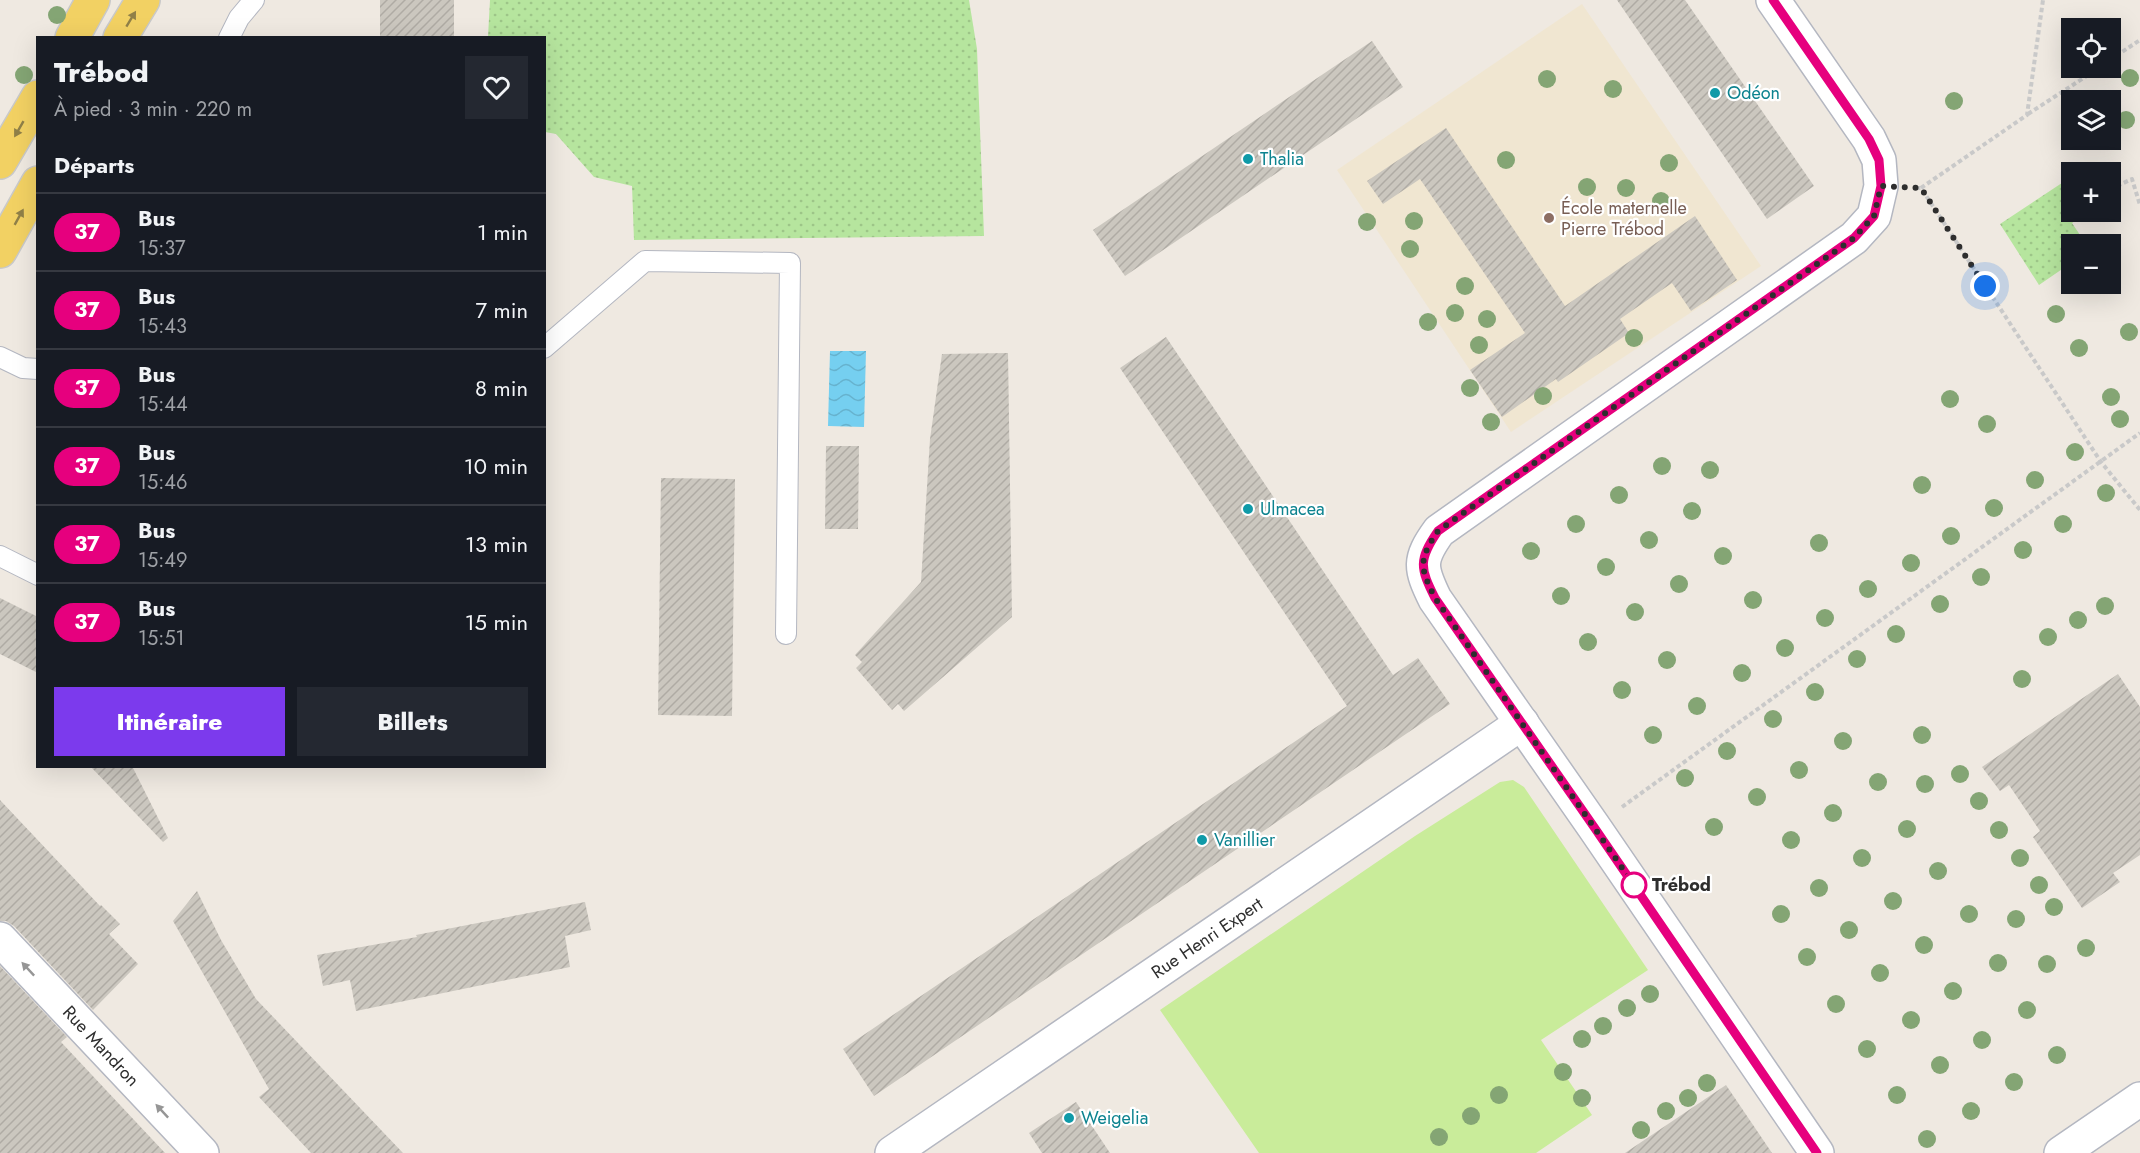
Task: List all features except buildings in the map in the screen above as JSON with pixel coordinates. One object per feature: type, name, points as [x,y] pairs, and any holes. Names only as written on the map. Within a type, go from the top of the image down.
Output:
[{"type":"main road","points":[[73,36],[93,0]]},
{"type":"main road","points":[[121,36],[143,0]]},
{"type":"main road","points":[[0,162],[36,99]]},
{"type":"main road","points":[[0,251],[36,187]]},
{"type":"street","points":[[1773,0],[1869,139],[1879,160],[1881,186],[1874,216],[1854,238],[1438,531],[1425,550],[1423,574],[1435,598],[1817,1153]]},
{"type":"street","name":"Rue Henri Expert","points":[[892,1153],[925,1144],[1522,723]]},
{"type":"street","name":"Rue Mandron","points":[[0,939],[202,1153]]},
{"type":"street","points":[[2061,1153],[2140,1099]]},
{"type":"lane","points":[[230,36],[239,18],[254,0]]},
{"type":"lane","points":[[546,346],[645,261],[790,263],[786,634]]},
{"type":"lane","points":[[0,357],[23,368],[36,369]]},
{"type":"lane","points":[[0,556],[36,574]]},
{"type":"path","points":[[2027,115],[2043,0]]},
{"type":"path","points":[[2121,53],[2140,40]]},
{"type":"path","points":[[1881,186],[1921,188],[2084,78]]},
{"type":"path","points":[[2121,184],[2132,179],[2140,205]]},
{"type":"path","points":[[1921,188],[2101,462],[2140,510]]},
{"type":"path","points":[[1594,827],[2140,433]]},
{"type":"shaded area","name":"École maternelle Pierre Trébod","points":[[1582,4],[1761,266],[1511,432],[1337,170]]},
{"type":"green space","points":[[490,0],[969,0],[977,49],[984,236],[634,240],[632,186],[594,177],[556,134],[546,132],[546,36],[488,36]]},
{"type":"green space","points":[[2061,184],[2061,222],[2074,222],[2072,223],[2079,234],[2061,234],[2061,270],[2039,285],[2000,224]]},
{"type":"green space","points":[[1513,780],[1524,787],[1648,970],[1541,1040],[1592,1115],[1536,1153],[1259,1153],[1160,1010],[1415,836],[1500,782]]},
{"type":"water","points":[[830,351],[866,351],[864,427],[828,426]]},
{"type":"bus line","name":"37","points":[[1773,0],[1869,139],[1879,160],[1881,186],[1874,216],[1854,238],[1438,531],[1425,550],[1423,574],[1435,598],[1817,1153]]},
{"type":"place","name":"Odéon","points":[[1715,93]]},
{"type":"place","name":"Thalia","points":[[1248,159]]},
{"type":"place","name":"École maternelle Pierre Trébod","points":[[1549,218]]},
{"type":"place","name":"Ulmacea","points":[[1248,509]]},
{"type":"place","name":"Vanillier","points":[[1202,840]]},
{"type":"place","name":"Trébod","points":[[1634,885]]},
{"type":"place","name":"Weigelia","points":[[1069,1118]]},
{"type":"route","points":[[1634,885],[1435,598],[1423,574],[1425,550],[1438,531],[1854,238],[1874,216],[1881,186],[1921,188],[1985,286]]}]
